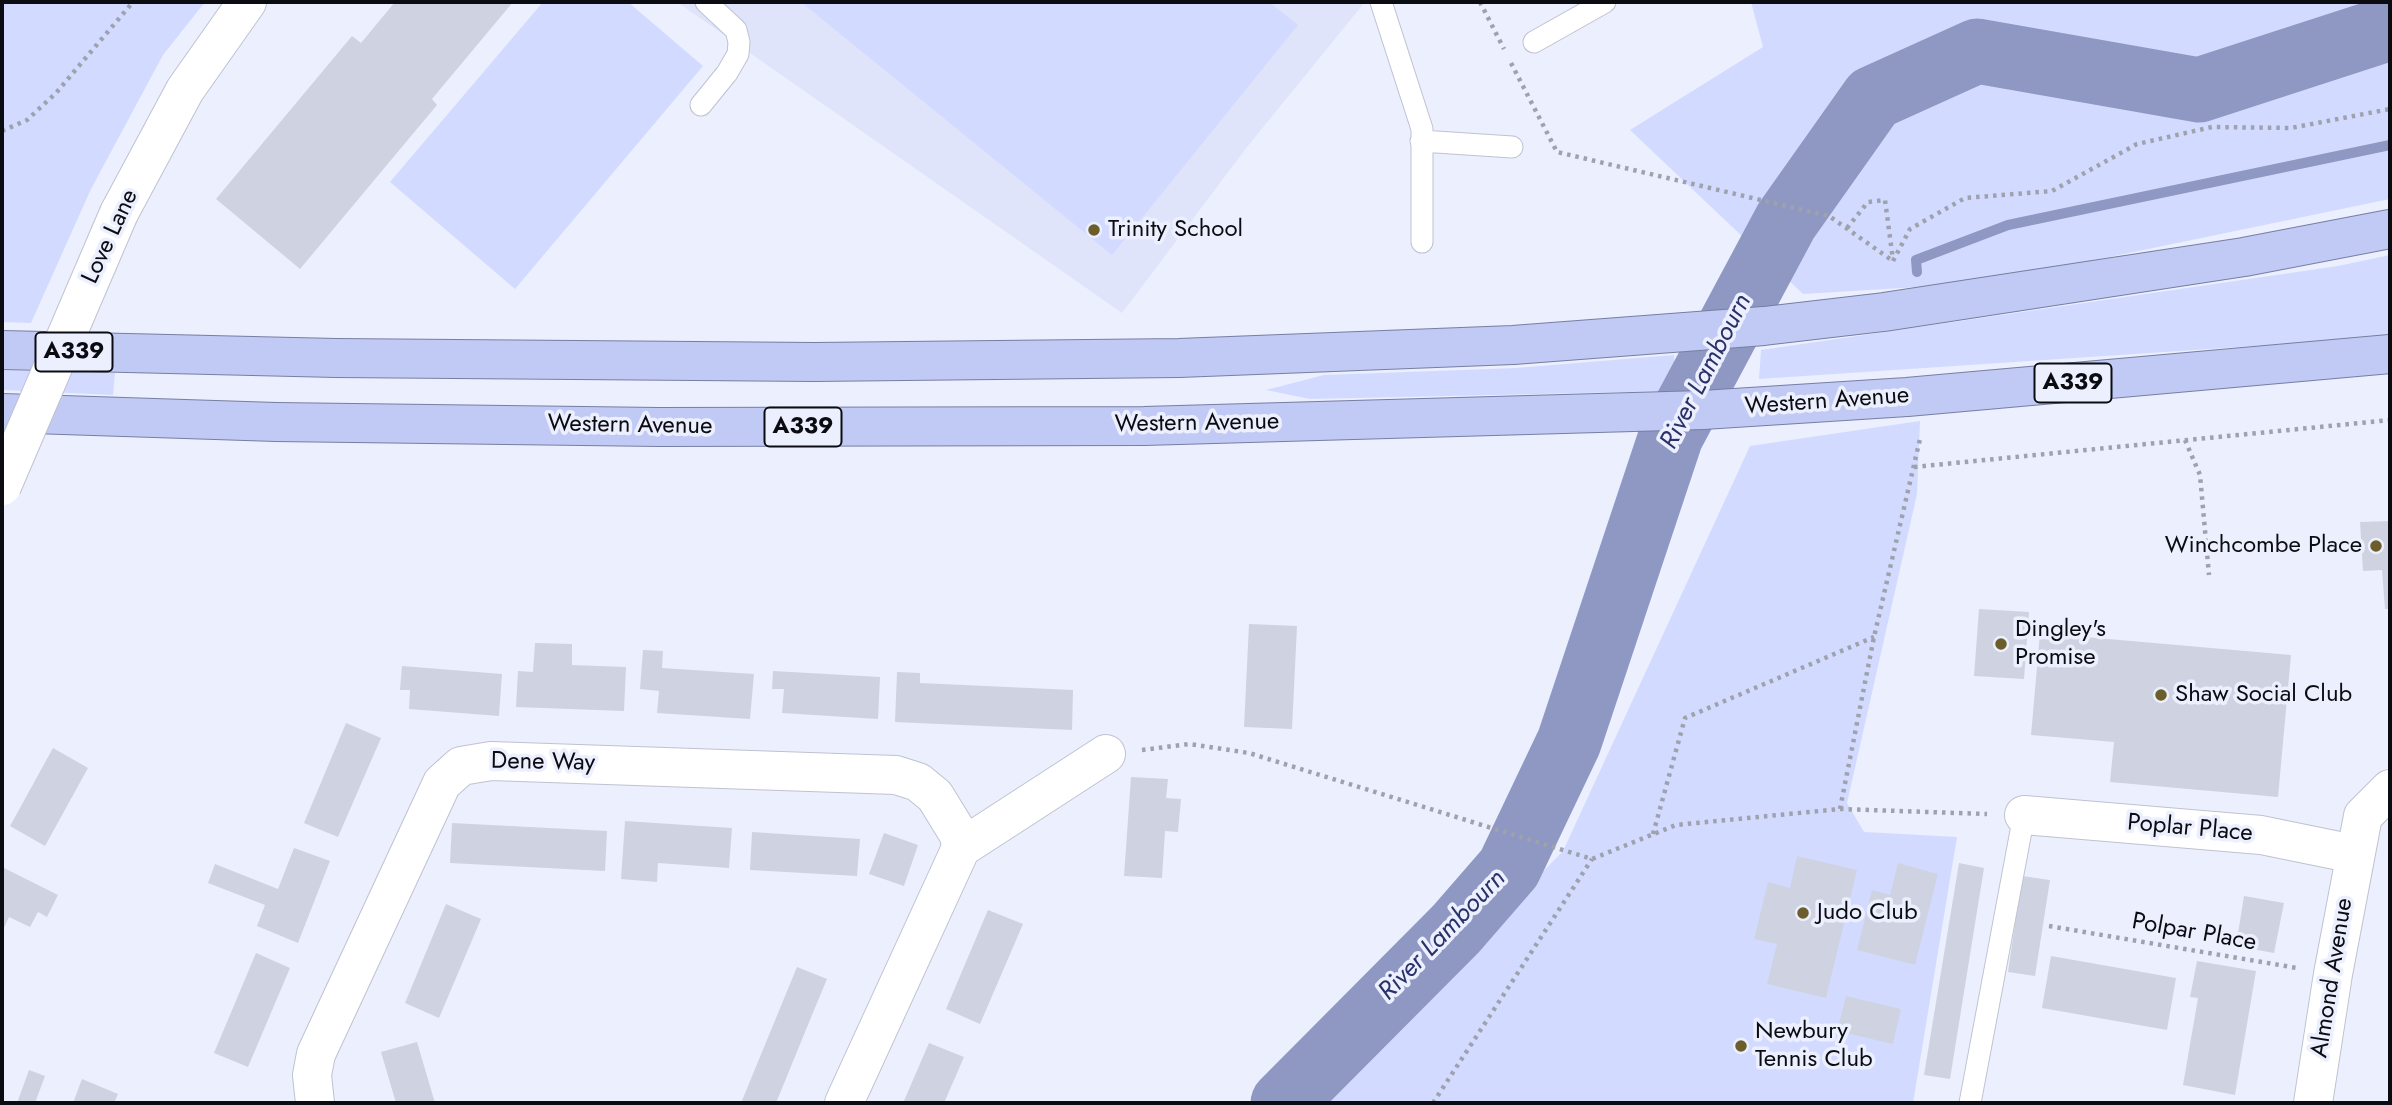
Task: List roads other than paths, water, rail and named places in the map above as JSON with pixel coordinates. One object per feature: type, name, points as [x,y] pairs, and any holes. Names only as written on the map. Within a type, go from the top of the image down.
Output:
[{"type":"highway","name":"A339","points":[[2,350],[801,362],[1179,358],[1614,338],[1765,326],[1884,312],[2126,276],[2390,229]]},
{"type":"highway","name":"Western Avenue","points":[[2,413],[276,422],[807,427],[1144,426],[1604,414],[1755,407],[1934,395],[2390,354]]},
{"type":"street","name":"Love Lane","points":[[2,486],[119,213],[185,90],[247,2]]},
{"type":"street","points":[[844,1103],[961,848],[1106,754]]},
{"type":"street","name":"Dene Way","points":[[315,1103],[312,1075],[316,1054],[442,783],[461,766],[491,761],[896,775],[918,782],[935,796],[960,835],[961,848]]},
{"type":"street","name":"Almond Avenue","points":[[2313,1103],[2333,974],[2363,816],[2390,789]]},
{"type":"street","name":"Poplar Place","points":[[2024,815],[2261,835],[2354,854]]},
{"type":"lane","points":[[701,105],[727,73],[738,54],[739,42],[736,30],[706,2]]},
{"type":"lane","points":[[1381,2],[1422,130],[1422,242]]},
{"type":"lane","points":[[1534,42],[1605,2]]},
{"type":"lane","points":[[1421,141],[1512,148]]},
{"type":"lane","points":[[1970,1103],[2024,815]]},
{"type":"waterway","name":"River Lambourn","points":[[1283,1103],[1456,929],[1509,868],[1569,742],[1671,436],[1786,221],[1873,98],[1977,51],[2199,90],[2390,28]]},
{"type":"waterway","points":[[1917,272],[1916,260],[2008,225],[2390,145]]},
{"type":"place","name":"Trinity School","points":[[1094,230]]},
{"type":"place","name":"Winchcombe Place","points":[[2376,546]]},
{"type":"place","name":"Dingley's Promise","points":[[2001,644]]},
{"type":"place","name":"Shaw Social Club","points":[[2161,695]]},
{"type":"place","name":"Judo Club","points":[[1803,913]]},
{"type":"place","name":"Newbury Tennis Club","points":[[1741,1046]]}]
